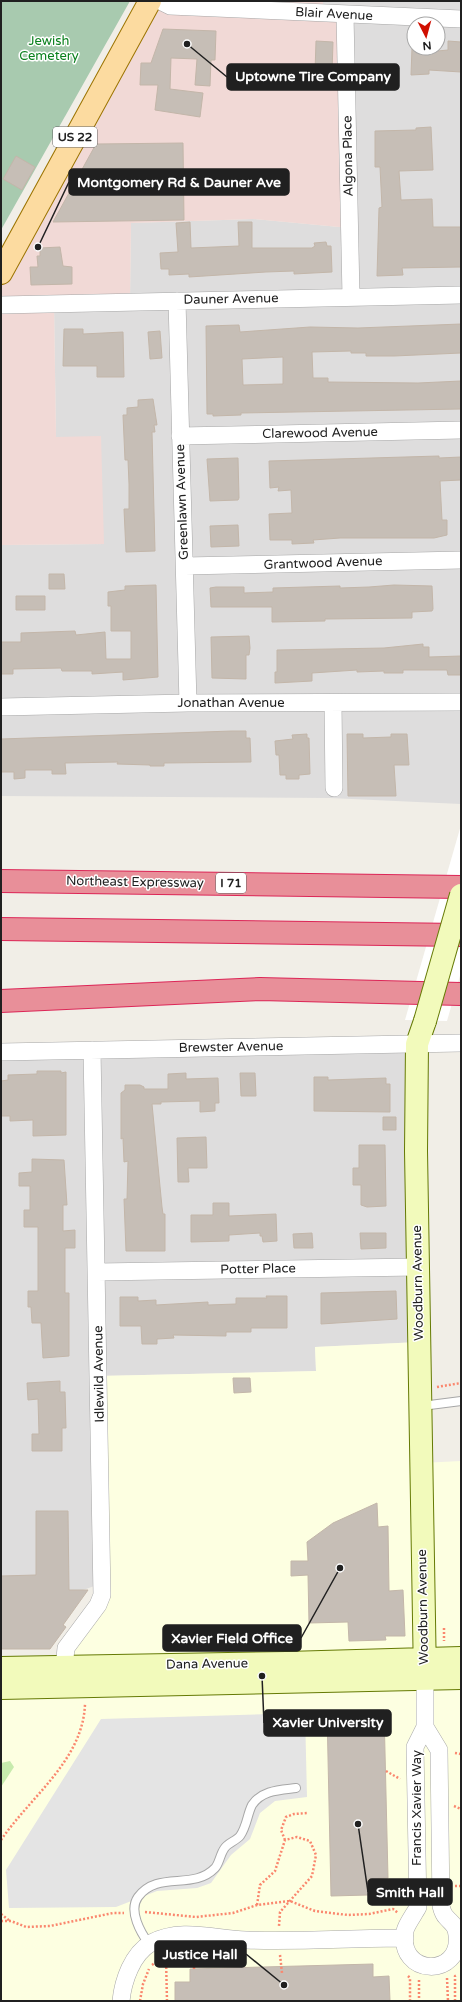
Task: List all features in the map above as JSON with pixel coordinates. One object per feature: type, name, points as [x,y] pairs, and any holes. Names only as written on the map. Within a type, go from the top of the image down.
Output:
[{"type":"highway","name":"Northeast Expressway","points":[[1,881],[461,887]]},
{"type":"highway","points":[[1,929],[461,935]]},
{"type":"highway","points":[[1,1001],[260,989],[461,994]]},
{"type":"main road","name":"US 22","points":[[1,273],[150,1]]},
{"type":"street","name":"Blair Avenue","points":[[160,1],[170,6],[461,19]]},
{"type":"street","name":"Algona Place","points":[[345,15],[351,296]]},
{"type":"street","name":"Dauner Avenue","points":[[1,305],[351,296],[461,295]]},
{"type":"street","name":"Greenlawn Avenue","points":[[177,301],[188,703]]},
{"type":"street","name":"Clarewood Avenue","points":[[180,436],[461,430]]},
{"type":"street","name":"Grantwood Avenue","points":[[185,566],[461,560]]},
{"type":"street","name":"Jonathan Avenue","points":[[1,707],[188,703],[461,702]]},
{"type":"street","points":[[333,703],[334,788]]},
{"type":"street","name":"Woodburn Avenue","points":[[425,1668],[418,1267],[417,1044],[461,895]]},
{"type":"street","name":"Brewster Avenue","points":[[1,1052],[461,1043]]},
{"type":"street","name":"Idlewild Avenue","points":[[63,1676],[66,1648],[98,1606],[102,1595],[98,1272],[92,1050]]},
{"type":"street","name":"Potter Place","points":[[98,1272],[418,1267]]},
{"type":"street","name":"Dana Avenue","points":[[425,1668],[461,1658]]},
{"type":"street","name":"Dana Avenue","points":[[1,1688],[63,1676],[287,1663],[425,1668],[461,1678]]},
{"type":"street","name":"Dana Avenue","points":[[1,1668],[63,1676]]},
{"type":"street","name":"Francis Xavier Way","points":[[425,1668],[425,1727],[415,1747],[418,1907],[406,1930],[405,1945],[409,1958],[422,1966],[440,1966],[452,1958],[457,1948],[457,1934],[454,1924],[446,1917],[441,1906],[439,1750],[425,1727]]},
{"type":"street","points":[[121,2001],[127,1976],[136,1956],[149,1944],[164,1938],[192,1935],[246,1940],[278,1951],[405,1938]]},
{"type":"lane","points":[[420,1406],[461,1401]]},
{"type":"lane","points":[[149,1944],[139,1930],[135,1912],[137,1898],[152,1884],[167,1880],[197,1879],[215,1868],[224,1848],[239,1837],[247,1824],[252,1805],[269,1791],[296,1788]]},
{"type":"path","points":[[436,1387],[461,1383]]},
{"type":"path","points":[[1,1840],[15,1819],[50,1782],[67,1757],[80,1733],[84,1720],[85,1701]]},
{"type":"path","points":[[257,1906],[260,1885],[275,1871],[285,1840],[281,1830],[286,1817],[294,1814],[308,1813]]},
{"type":"path","points":[[282,1973],[278,1951],[280,1912],[312,1876],[316,1855],[310,1841],[297,1837],[285,1840]]},
{"type":"path","points":[[441,1886],[461,1886]]},
{"type":"path","points":[[1,1914],[11,1921],[26,1927],[50,1926],[113,1913],[148,1912],[196,1918],[232,1913],[257,1906],[290,1901],[315,1911],[348,1916],[369,1914],[393,1909],[398,1914],[402,1909]]},
{"type":"path","points":[[1,1922],[11,1921]]},
{"type":"path","points":[[278,1951],[288,1956]]},
{"type":"path","points":[[194,1952],[194,1969]]},
{"type":"path","points":[[140,2001],[143,1984],[150,1966],[168,1954],[194,1952],[239,1956]]},
{"type":"path","points":[[167,2001],[166,1959],[168,1954]]},
{"type":"path","points":[[403,1972],[410,1978],[410,2001]]},
{"type":"path","points":[[455,2001],[455,1976],[461,1972]]},
{"type":"path","points":[[418,1974],[419,2001]]},
{"type":"path","points":[[447,1975],[448,2001]]},
{"type":"shaded area","points":[[150,1],[323,1],[323,14],[345,15],[350,228],[253,219],[131,223],[130,301],[54,304],[56,437],[101,436],[104,544],[1,545],[1,273]]},
{"type":"shaded area","points":[[323,1],[461,1],[461,804],[330,798],[1,796],[1,545],[104,544],[56,438],[54,304],[130,301],[131,223],[253,219],[350,228],[323,14]]},
{"type":"shaded area","points":[[417,1044],[419,1342],[315,1347],[316,1371],[98,1376],[103,1583],[83,1590],[35,1591],[1,1576],[1,1052]]},
{"type":"shaded area","points":[[419,1342],[421,1463],[461,1461],[461,2001],[1,2001],[1,1688],[63,1666],[98,1605],[98,1376],[316,1371],[315,1347]]},
{"type":"shaded area","points":[[305,1713],[307,1797],[275,1801],[260,1813],[250,1839],[231,1855],[211,1883],[197,1888],[157,1891],[116,1907],[9,1908],[6,1870],[101,1719]]},
{"type":"green space","name":"Jewish Cemetery","points":[[1,1],[130,1],[1,230]]},
{"type":"green space","points":[[10,1761],[14,1767],[1,1787],[1,1763]]},
{"type":"pier","points":[[461,825],[461,972],[447,1021],[405,1020]]},
{"type":"building","points":[[163,29],[216,31],[215,60],[211,60],[210,86],[195,85],[197,59],[171,58],[170,89],[203,93],[200,117],[155,110],[158,85],[140,85],[141,63],[151,63]]},
{"type":"building","points":[[316,41],[333,42],[332,73],[315,72]]},
{"type":"building","points":[[448,41],[461,42],[461,72],[429,70],[429,74],[411,75],[412,56],[446,56],[446,50],[448,50]]},
{"type":"building","points":[[431,127],[433,170],[399,171],[401,200],[432,199],[433,227],[461,227],[461,267],[402,268],[403,275],[377,276],[379,208],[382,207],[380,167],[375,167],[375,131],[416,130],[416,128]]},
{"type":"building","points":[[183,143],[184,220],[53,222],[96,144]]},
{"type":"building","points":[[16,156],[35,167],[22,190],[3,179]]},
{"type":"building","points":[[190,222],[191,248],[239,246],[238,222],[252,222],[252,248],[312,248],[315,246],[314,243],[326,242],[327,246],[331,246],[332,272],[294,274],[294,271],[189,277],[189,274],[169,275],[169,269],[161,269],[160,253],[178,252],[176,223]]},
{"type":"building","points":[[60,247],[63,266],[72,267],[72,284],[31,285],[30,267],[38,267],[37,256],[40,256],[40,248]]},
{"type":"building","points":[[461,324],[461,353],[366,356],[366,353],[351,353],[351,351],[312,352],[313,378],[328,378],[328,382],[418,383],[461,381],[461,409],[241,413],[241,415],[213,416],[213,414],[207,414],[206,326],[239,325],[240,332],[310,327],[358,328]],"holes":[[[283,357],[283,384],[243,385],[242,359]]]},
{"type":"building","points":[[64,329],[83,329],[83,334],[123,332],[124,377],[97,377],[97,366],[63,366]]},
{"type":"building","points":[[160,331],[162,358],[150,359],[148,332]]},
{"type":"building","points":[[153,399],[157,425],[154,425],[155,432],[152,432],[155,551],[126,552],[124,509],[129,509],[129,484],[128,460],[125,460],[123,415],[127,415],[127,408],[138,407],[138,400]]},
{"type":"building","points":[[439,456],[439,458],[461,457],[461,480],[440,481],[442,520],[447,520],[447,535],[434,538],[340,538],[313,540],[314,543],[292,544],[292,540],[270,540],[269,514],[292,513],[291,490],[278,491],[279,487],[270,488],[269,461]]},
{"type":"building","points":[[238,458],[238,500],[210,501],[207,459]]},
{"type":"building","points":[[238,525],[239,546],[211,547],[210,526]]},
{"type":"building","points":[[49,574],[64,574],[65,589],[49,589]]},
{"type":"building","points":[[156,585],[158,677],[123,680],[123,672],[92,674],[92,671],[62,671],[61,668],[13,669],[13,674],[1,674],[1,642],[21,642],[21,633],[75,631],[76,635],[105,632],[106,659],[131,659],[131,631],[111,631],[111,606],[108,606],[108,592],[125,590],[125,586]]},
{"type":"building","points":[[394,585],[432,586],[432,611],[412,612],[412,618],[325,619],[325,621],[272,622],[272,607],[211,607],[210,588],[216,587],[244,587],[244,593],[273,592],[273,588],[340,586],[340,588]]},
{"type":"building","points":[[16,596],[45,596],[45,610],[16,610]]},
{"type":"building","points":[[249,636],[250,648],[249,655],[246,655],[246,679],[212,678],[211,637]]},
{"type":"building","points":[[423,644],[423,647],[429,647],[429,657],[461,656],[461,675],[448,675],[447,670],[403,670],[403,673],[384,673],[384,671],[357,672],[357,670],[312,673],[312,681],[275,683],[275,672],[277,672],[277,650],[384,648]]},
{"type":"building","points":[[246,731],[246,738],[250,738],[251,762],[164,763],[164,766],[117,764],[118,762],[65,763],[66,774],[52,774],[52,770],[25,770],[25,778],[14,779],[14,772],[1,772],[1,739]]},
{"type":"building","points":[[307,734],[307,738],[309,738],[310,774],[299,775],[299,779],[286,779],[286,775],[280,775],[279,755],[276,755],[275,741],[293,739],[292,735]]},
{"type":"building","points":[[347,734],[363,734],[363,738],[391,737],[391,734],[407,734],[409,765],[394,765],[396,796],[348,796]]},
{"type":"building","points":[[37,1071],[66,1072],[66,1135],[33,1136],[33,1120],[10,1121],[10,1116],[1,1116],[1,1081],[8,1080],[8,1075],[37,1074]]},
{"type":"building","points":[[186,1073],[186,1079],[218,1078],[219,1103],[215,1103],[215,1111],[200,1112],[200,1101],[161,1102],[161,1104],[152,1104],[162,1207],[163,1214],[165,1214],[165,1251],[126,1251],[124,1199],[127,1199],[128,1161],[124,1162],[123,1138],[121,1139],[121,1093],[125,1090],[125,1085],[140,1085],[144,1087],[144,1089],[168,1089],[168,1074]]},
{"type":"building","points":[[240,1073],[255,1073],[256,1096],[241,1096]]},
{"type":"building","points":[[314,1077],[328,1077],[328,1080],[386,1078],[386,1084],[390,1084],[390,1112],[314,1111]]},
{"type":"building","points":[[383,1117],[396,1117],[396,1130],[383,1130]]},
{"type":"building","points":[[206,1137],[207,1168],[188,1168],[189,1182],[178,1182],[177,1138]]},
{"type":"building","points":[[359,1145],[385,1145],[386,1206],[367,1207],[361,1205],[361,1185],[353,1185],[353,1168],[359,1168]]},
{"type":"building","points":[[32,1159],[64,1160],[67,1205],[63,1205],[63,1231],[75,1230],[75,1248],[65,1248],[65,1293],[69,1293],[69,1356],[43,1358],[41,1323],[32,1323],[31,1307],[28,1307],[28,1291],[38,1291],[38,1227],[24,1227],[24,1210],[30,1210],[30,1186],[19,1186],[19,1173],[32,1172]]},
{"type":"building","points":[[213,1203],[229,1203],[229,1216],[276,1214],[277,1241],[263,1242],[260,1233],[229,1235],[229,1241],[191,1242],[191,1215],[213,1215]]},
{"type":"building","points":[[312,1233],[313,1248],[294,1248],[293,1234]]},
{"type":"building","points":[[360,1233],[386,1233],[386,1248],[361,1249]]},
{"type":"building","points":[[396,1291],[397,1319],[321,1324],[321,1293]]},
{"type":"building","points":[[266,1296],[287,1296],[287,1328],[251,1328],[251,1332],[226,1332],[226,1336],[173,1335],[174,1338],[157,1339],[157,1344],[142,1344],[141,1326],[120,1326],[120,1297],[138,1297],[138,1301],[156,1300],[156,1305],[208,1302],[208,1305],[236,1304],[236,1298],[267,1298]]},
{"type":"building","points":[[233,1378],[250,1378],[251,1392],[234,1393]]},
{"type":"building","points":[[60,1381],[60,1392],[65,1392],[66,1428],[62,1428],[62,1451],[32,1451],[32,1434],[39,1434],[38,1399],[28,1400],[27,1383]]},
{"type":"building","points":[[377,1503],[378,1527],[388,1526],[389,1591],[403,1590],[405,1636],[385,1636],[386,1640],[349,1641],[348,1622],[309,1623],[308,1575],[291,1576],[291,1561],[308,1561],[307,1542],[333,1523]]},
{"type":"building","points":[[36,1511],[68,1511],[69,1590],[88,1590],[63,1625],[66,1627],[50,1649],[1,1649],[1,1576],[36,1575]]},
{"type":"building","points":[[384,1710],[388,1878],[368,1879],[368,1895],[331,1896],[327,1711]]},
{"type":"building","points":[[373,1964],[373,1977],[389,1976],[390,2001],[175,2001],[175,1982],[190,1982],[190,1969]]},
{"type":"place","name":"Uptowne Tire Company","points":[[187,44]]},
{"type":"place","name":"Montgomery Rd & Dauner Ave","points":[[38,247]]},
{"type":"place","name":"Xavier Field Office","points":[[340,1568]]},
{"type":"place","name":"Xavier University","points":[[262,1676]]},
{"type":"place","name":"Smith Hall","points":[[358,1824]]},
{"type":"place","name":"Justice Hall","points":[[284,1985]]}]
